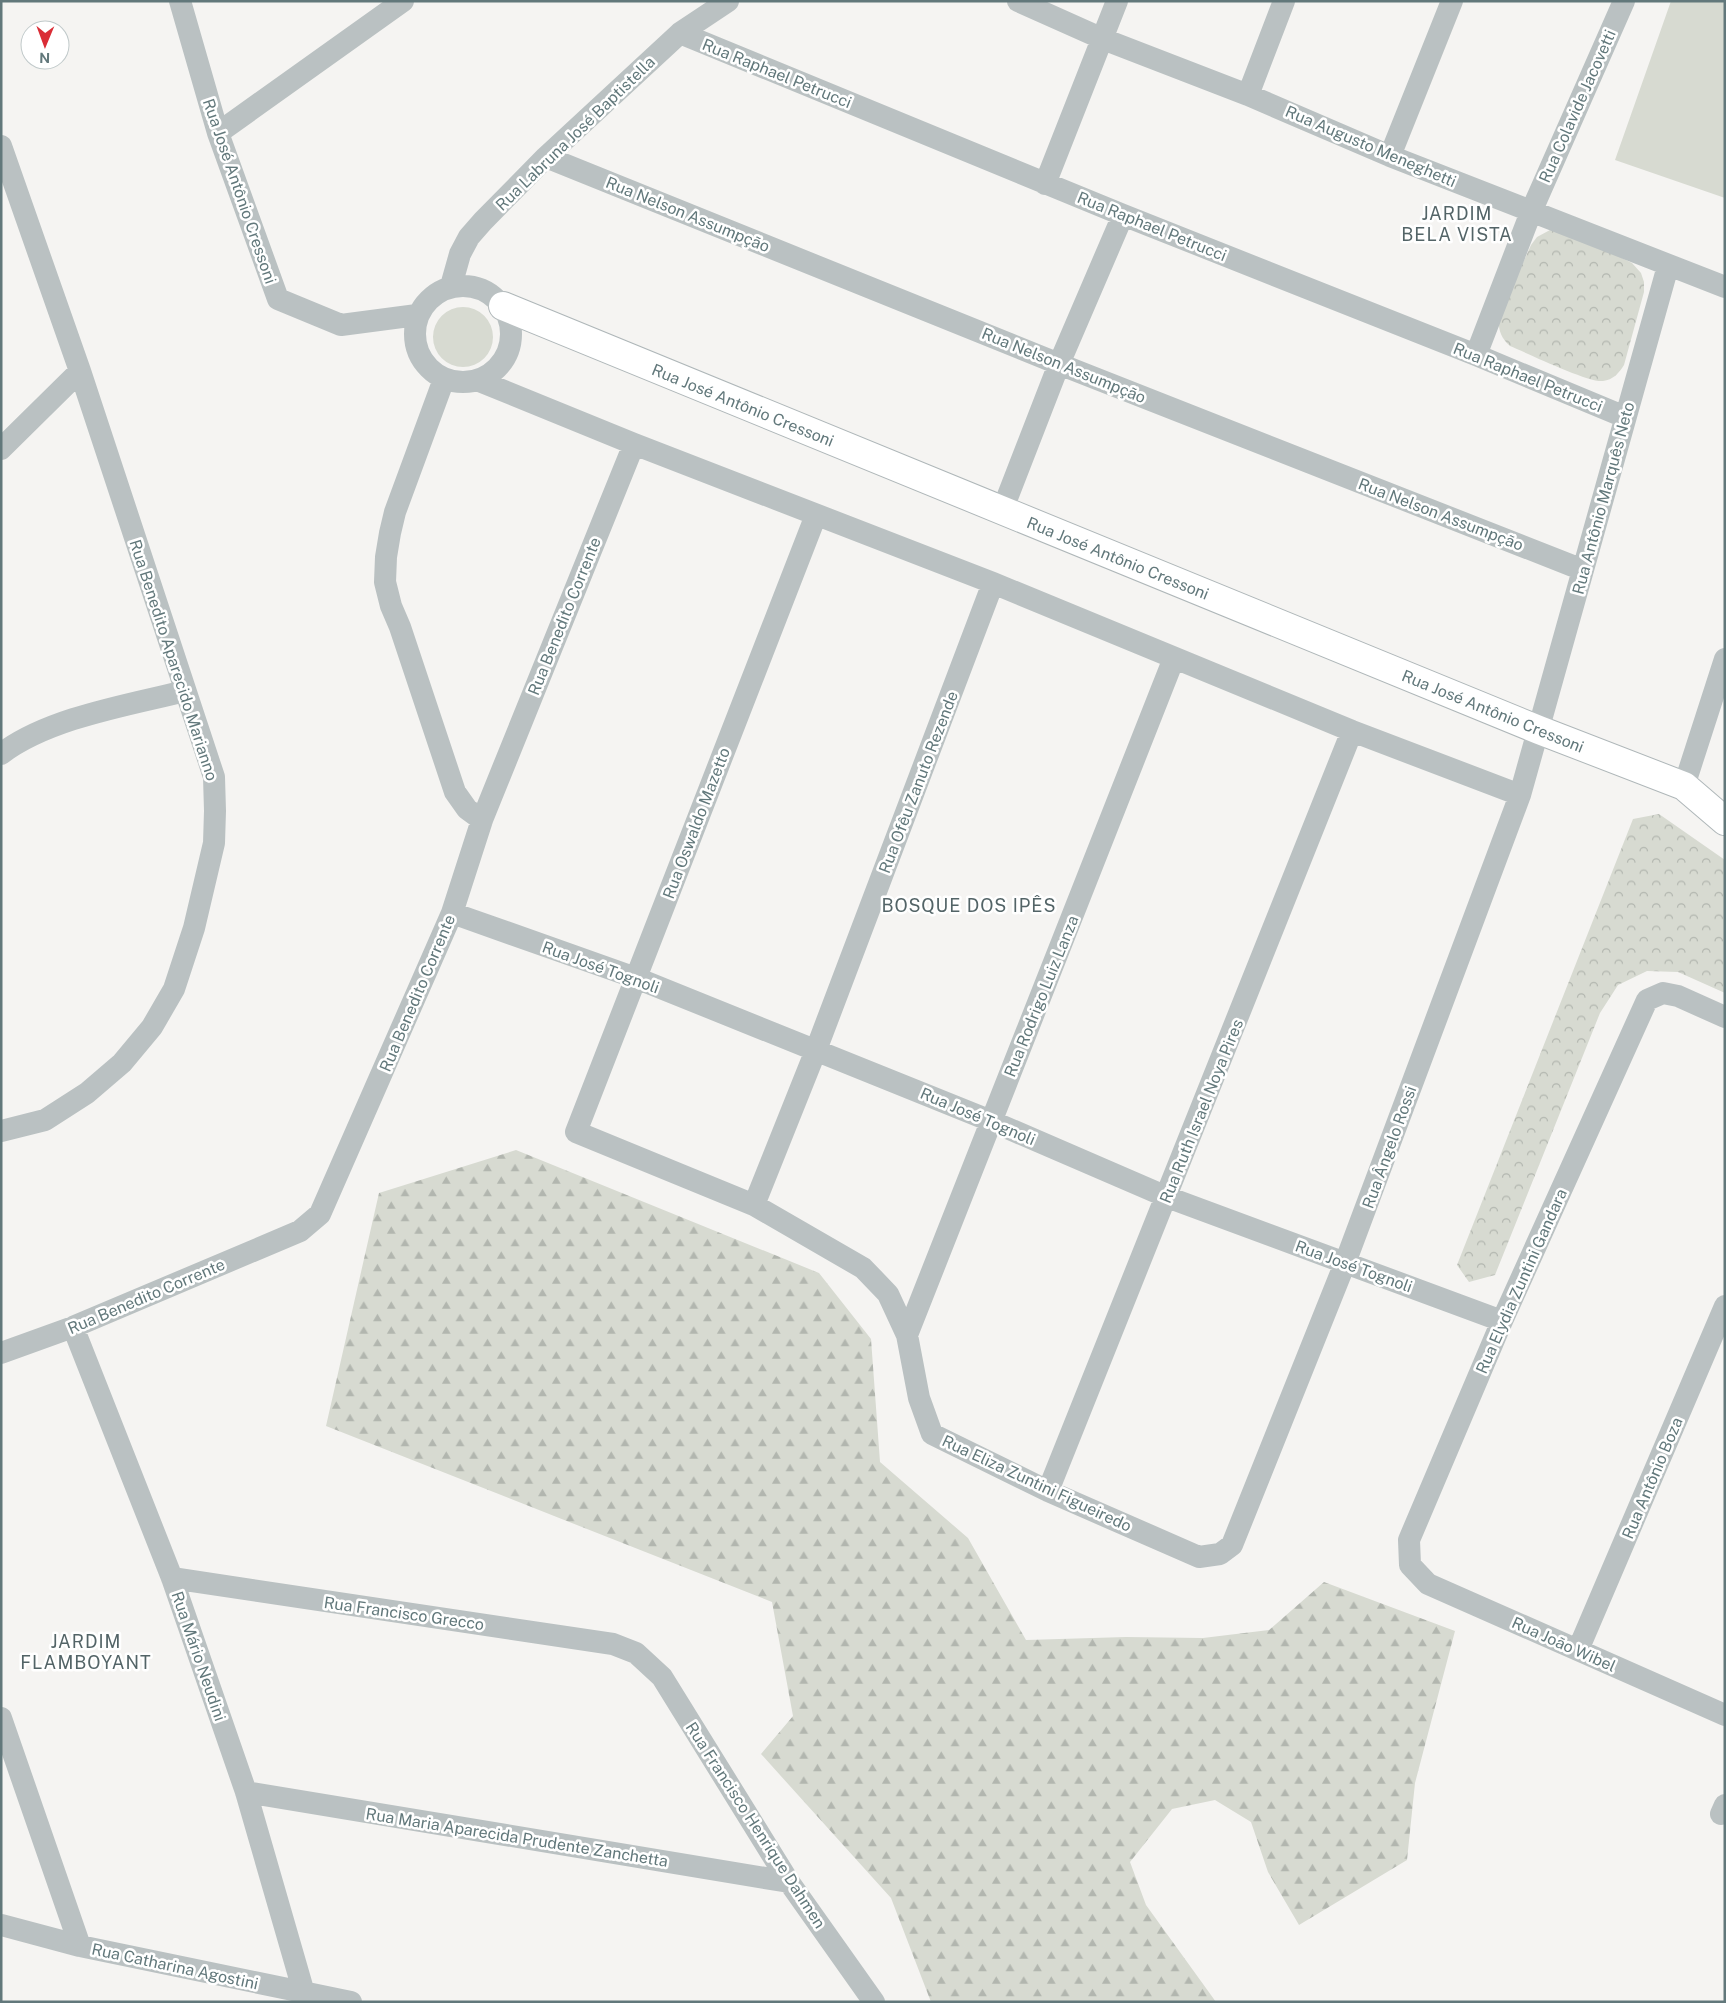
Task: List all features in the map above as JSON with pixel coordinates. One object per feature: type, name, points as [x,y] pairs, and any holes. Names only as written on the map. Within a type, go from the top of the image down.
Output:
[{"type":"street","name":"Rua José Antônio Cressoni","points":[[180,1],[218,132],[278,299],[341,325],[417,315]]},
{"type":"street","name":"Rua Labruna José Baptistella","points":[[450,286],[460,254],[469,237],[546,157],[680,33],[728,1]]},
{"type":"street","name":"Rua Augusto Meneghetti","points":[[1018,1],[1103,39],[1248,95],[1390,156],[1725,287]]},
{"type":"street","points":[[1045,184],[1117,1]]},
{"type":"street","points":[[1248,95],[1284,1]]},
{"type":"street","points":[[1390,156],[1452,1]]},
{"type":"street","name":"Rua Colavide Jacovetti","points":[[1476,355],[1530,212],[1624,1]]},
{"type":"street","points":[[218,132],[398,3]]},
{"type":"street","name":"Rua Raphael Petrucci","points":[[680,33],[1123,216],[1476,355],[1625,417]]},
{"type":"street","name":"Rua Benedito Aparecido Marianno","points":[[1,1130],[45,1120],[87,1093],[122,1063],[152,1026],[174,988],[194,928],[214,842],[216,811],[214,777],[80,371],[2,148]]},
{"type":"street","name":"Rua Nelson Assumpção","points":[[546,157],[1059,364],[1584,570]]},
{"type":"street","points":[[1002,511],[1059,364],[1123,216]]},
{"type":"street","name":"Rua Antônio Marquês Neto","points":[[1538,730],[1668,266]]},
{"type":"street","points":[[465,285],[480,288],[493,296],[503,306],[510,320],[512,335],[509,350],[502,364],[490,374],[477,380],[460,382],[444,379],[431,371],[421,359],[415,345],[414,330],[417,315],[425,303],[437,292],[450,286],[465,285]]},
{"type":"street","name":"Rua José Antônio Cressoni","points":[[503,306],[1538,730],[1684,786],[1725,821]]},
{"type":"street","points":[[1,449],[80,371]]},
{"type":"street","points":[[444,379],[395,512],[386,557],[385,582],[391,606],[400,627],[455,792],[466,808],[482,820]]},
{"type":"street","points":[[477,380],[634,444],[993,584],[1352,731],[1520,795]]},
{"type":"street","name":"Rua Benedito Corrente","points":[[1,1353],[73,1327],[300,1231],[320,1214],[452,913],[482,820],[634,444]]},
{"type":"street","name":"Rua Oswaldo Mazetto","points":[[576,1132],[816,515]]},
{"type":"street","name":"Rua Ofêu Zanuto Rezende","points":[[754,1204],[816,1050],[993,584]]},
{"type":"street","name":"Rua Rodrigo Luiz Lanza","points":[[907,1334],[1174,658]]},
{"type":"street","points":[[1684,786],[1725,659]]},
{"type":"street","points":[[1,754],[15,744],[78,717],[185,691]]},
{"type":"street","name":"Rua Ângelo Rossi","points":[[1220,1554],[1232,1545],[1346,1263],[1520,795],[1538,730]]},
{"type":"street","name":"Rua Ruth Israel Noya Pires","points":[[1048,1491],[1352,731]]},
{"type":"street","name":"Rua José Tognoli","points":[[452,913],[636,978],[991,1121],[1167,1197],[1502,1321]]},
{"type":"street","name":"Rua Elydia Zuntini Gandara","points":[[1410,1565],[1409,1540],[1502,1321],[1647,1000],[1663,993],[1678,996],[1725,1017]]},
{"type":"street","name":"Rua Eliza Zuntini Figueiredo","points":[[576,1132],[754,1204],[863,1268],[888,1294],[907,1334],[919,1398],[932,1434],[1048,1491],[1199,1557],[1220,1554]]},
{"type":"street","name":"Rua Antônio Boza","points":[[1578,1650],[1725,1306]]},
{"type":"street","name":"Rua Mário Neudini","points":[[73,1327],[172,1578],[246,1792],[304,1993]]},
{"type":"street","name":"Rua João Wibel","points":[[1410,1565],[1428,1584],[1725,1715]]},
{"type":"street","name":"Rua Francisco Grecco","points":[[172,1578],[613,1644],[636,1653]]},
{"type":"street","name":"Rua Francisco Henrique Dahmen","points":[[636,1653],[662,1677],[789,1882],[874,2002]]},
{"type":"street","points":[[1,1718],[80,1946]]},
{"type":"street","name":"Rua Maria Aparecida Prudente Zanchetta","points":[[246,1792],[789,1882]]},
{"type":"street","name":"Rua Catharina Agostini","points":[[1,1925],[80,1946],[351,2002]]},
{"type":"green space","points":[[1671,1],[1725,1],[1725,198],[1615,160]]},
{"type":"green space","points":[[1550,230],[1570,232],[1632,263],[1641,273],[1644,282],[1644,292],[1624,365],[1613,378],[1603,381],[1596,380],[1558,367],[1510,346],[1500,332],[1499,316],[1531,245],[1537,237]]},
{"type":"green space","points":[[463,307],[480,312],[488,320],[493,337],[488,354],[480,362],[463,367],[446,362],[438,354],[433,337],[438,320],[446,312]]},
{"type":"green space","points":[[1659,814],[1725,860],[1725,993],[1678,972],[1647,971],[1618,985],[1600,1013],[1495,1275],[1469,1282],[1457,1265],[1633,819]]},
{"type":"green space","points":[[516,1150],[819,1273],[871,1339],[880,1462],[968,1538],[1026,1640],[1126,1637],[1203,1638],[1269,1630],[1324,1582],[1455,1631],[1415,1783],[1407,1860],[1299,1925],[1268,1872],[1251,1822],[1215,1800],[1172,1809],[1130,1862],[1146,1905],[1216,2002],[931,2002],[891,1898],[761,1754],[793,1716],[772,1602],[326,1426],[379,1193]]},
{"type":"district","name":"JARDIM BELA VISTA","points":[[1457,224]]},
{"type":"district","name":"BOSQUE DOS IPÊS","points":[[969,906]]},
{"type":"district","name":"JARDIM FLAMBOYANT","points":[[86,1652]]}]
